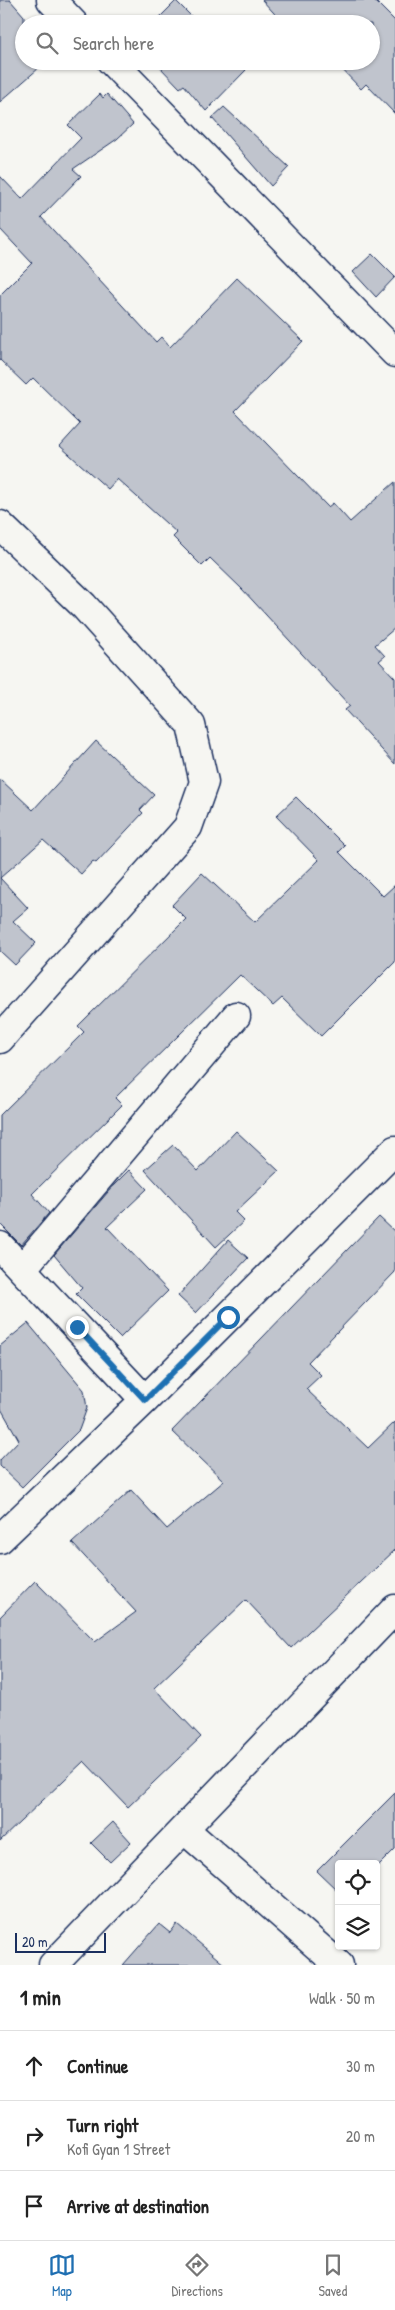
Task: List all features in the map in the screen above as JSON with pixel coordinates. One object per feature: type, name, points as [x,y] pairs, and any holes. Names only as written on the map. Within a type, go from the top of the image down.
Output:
[{"type":"street","points":[[51,0],[65,15]]},
{"type":"street","points":[[120,70],[395,353]]},
{"type":"street","points":[[0,524],[84,606],[192,725],[204,782],[188,827],[0,1039]]},
{"type":"street","points":[[22,1269],[236,1016]]},
{"type":"street","points":[[0,1539],[145,1400],[395,1150]]},
{"type":"street","points":[[0,1246],[145,1400]]},
{"type":"street","points":[[53,1965],[395,1609]]},
{"type":"street","points":[[184,1829],[339,1965]]},
{"type":"building","points":[[0,0],[10,0],[23,15],[15,15],[15,70],[37,70],[0,102]]},
{"type":"building","points":[[262,0],[374,0],[395,21],[395,114],[366,84],[361,89],[343,70],[380,70],[380,15],[276,15]]},
{"type":"building","points":[[176,1],[190,15],[162,15]]},
{"type":"building","points":[[163,70],[246,70],[206,111],[184,85],[180,88]]},
{"type":"building","points":[[100,94],[103,98],[107,94],[133,124],[117,139],[73,169],[81,176],[41,217],[156,342],[161,337],[170,347],[237,278],[303,341],[235,411],[328,507],[333,503],[350,522],[395,482],[395,628],[375,645],[385,656],[379,661],[395,678],[395,764],[345,710],[350,706],[242,589],[210,558],[202,566],[173,537],[177,533],[117,479],[108,489],[60,446],[80,424],[33,378],[26,385],[0,360],[0,295],[32,263],[0,229],[0,176],[22,199],[81,138],[68,125]]},
{"type":"building","points":[[224,107],[289,167],[271,186],[212,118]]},
{"type":"building","points":[[372,254],[395,277],[376,297],[353,272]]},
{"type":"building","points":[[96,741],[154,795],[140,810],[143,813],[96,863],[93,861],[81,874],[43,840],[0,878],[0,779],[33,810]]},
{"type":"building","points":[[296,797],[345,846],[339,852],[383,896],[395,885],[395,962],[321,1036],[282,998],[273,1006],[240,975],[115,1098],[122,1105],[32,1194],[49,1213],[21,1245],[0,1224],[0,1115],[84,1032],[78,1026],[186,919],[172,905],[202,873],[255,922],[319,860],[276,816]]},
{"type":"building","points":[[0,878],[28,908],[13,921],[36,943],[15,965],[0,951]]},
{"type":"building","points":[[236,1131],[279,1171],[235,1212],[244,1221],[216,1247],[145,1170],[173,1145],[198,1171]]},
{"type":"building","points":[[129,1170],[147,1189],[107,1227],[168,1291],[120,1338],[76,1294],[82,1288],[54,1255]]},
{"type":"building","points":[[379,1217],[395,1232],[395,1272],[308,1362],[321,1375],[306,1389],[368,1448],[395,1422],[395,1550],[291,1648],[246,1600],[154,1688],[201,1737],[128,1807],[84,1761],[0,1841],[0,1617],[35,1581],[95,1642],[136,1612],[72,1543],[131,1490],[167,1529],[224,1481],[172,1431]]},
{"type":"building","points":[[228,1240],[248,1258],[196,1313],[178,1296]]},
{"type":"building","points":[[28,1323],[84,1390],[87,1408],[79,1430],[22,1487],[0,1466],[0,1460],[19,1440],[0,1407],[0,1346]]},
{"type":"building","points":[[395,1793],[395,1849],[380,1864],[380,1860],[335,1860],[335,1888],[317,1871]]},
{"type":"building","points":[[113,1822],[131,1842],[110,1862],[91,1843]]},
{"type":"building","points":[[159,1924],[170,1933],[177,1924],[225,1965],[123,1965]]},
{"type":"route","points":[[77,1327],[145,1400],[228,1317]]}]
